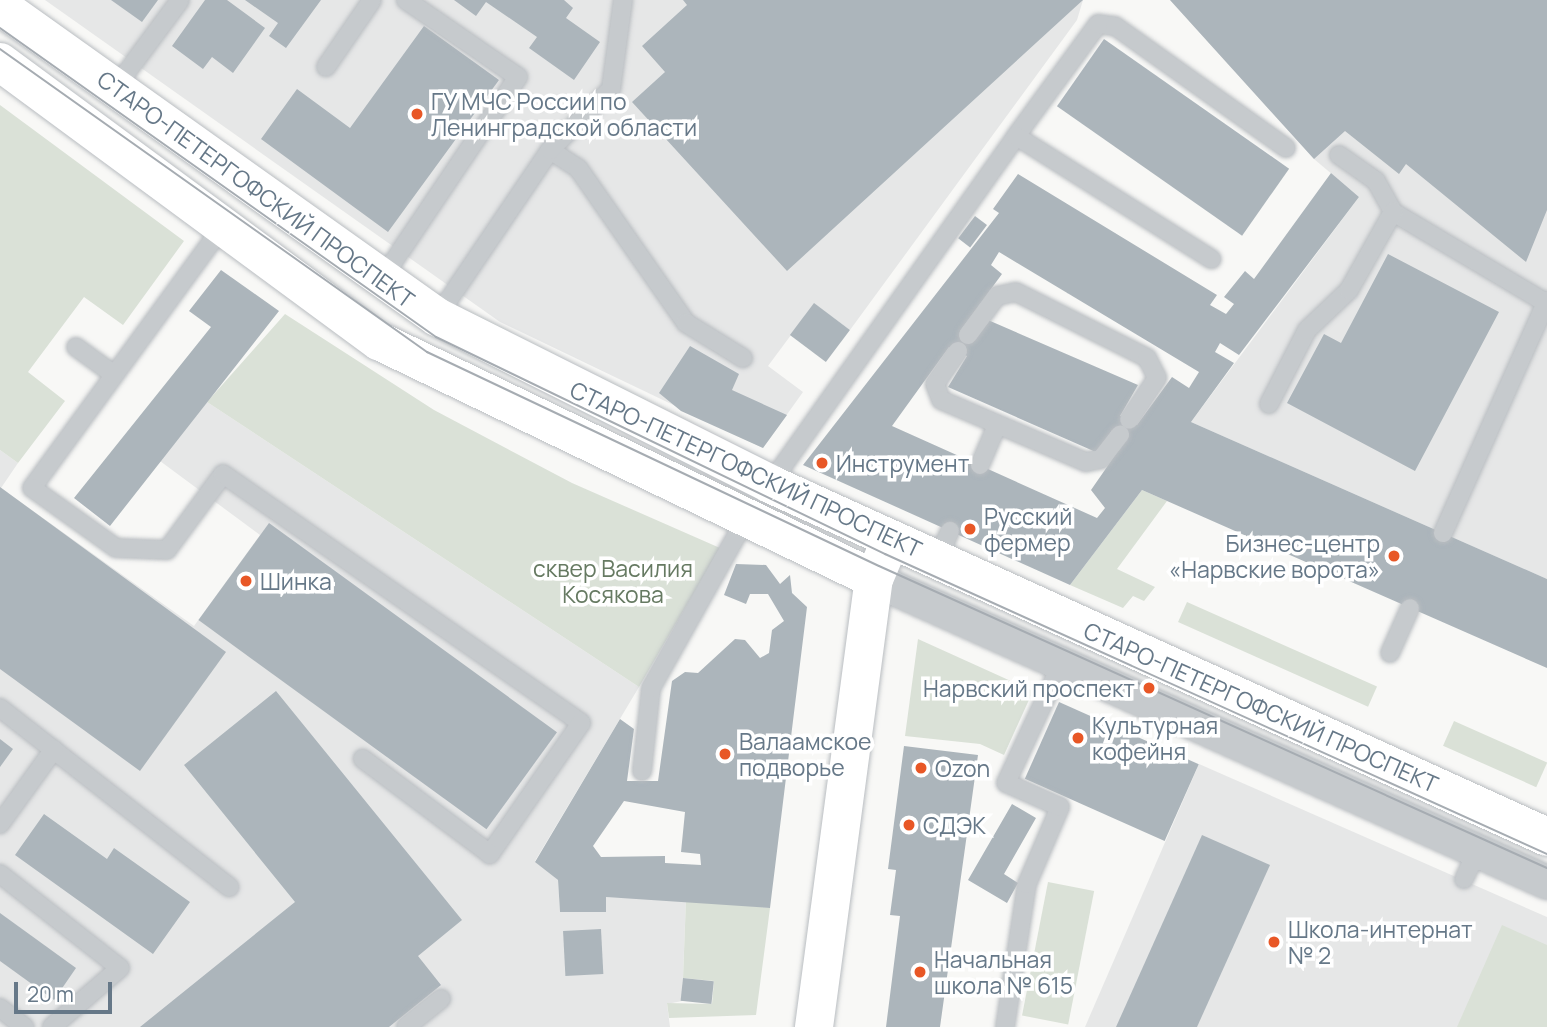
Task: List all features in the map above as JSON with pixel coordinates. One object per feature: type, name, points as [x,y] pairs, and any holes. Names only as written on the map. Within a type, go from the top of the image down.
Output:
[{"type":"main road","name":"СТАРО-ПЕТЕРГОФСКИЙ ПРОСПЕКТ","points":[[0,6],[381,280],[437,317],[770,484],[892,540],[944,546],[1547,837]]},
{"type":"main road","name":"СТАРО-ПЕТЕРГОФСКИЙ ПРОСПЕКТ","points":[[0,62],[393,349],[874,579]]},
{"type":"main road","points":[[814,1027],[874,579],[892,540]]},
{"type":"street","name":"СТАРО-ПЕТЕРГОФСКИЙ ПРОСПЕКТ","points":[[874,579],[1062,663],[1471,865],[1547,882]]},
{"type":"lane","points":[[115,88],[180,0]]},
{"type":"lane","points":[[326,68],[372,0]]},
{"type":"lane","points":[[381,280],[518,77],[406,0]]},
{"type":"lane","points":[[437,317],[550,150],[611,89],[624,0]]},
{"type":"lane","points":[[770,484],[833,387],[1098,24],[1115,26],[1286,148]]},
{"type":"lane","points":[[1016,136],[1211,259]]},
{"type":"lane","points":[[550,150],[578,168],[686,323],[743,358]]},
{"type":"lane","points":[[1339,155],[1376,181],[1393,212],[1547,302],[1443,533]]},
{"type":"lane","points":[[1269,404],[1307,330],[1349,290],[1393,212]]},
{"type":"lane","points":[[223,226],[32,488],[116,548],[167,550],[223,474],[581,723],[489,853],[363,759]]},
{"type":"lane","points":[[958,351],[934,384],[941,400],[1086,462],[1101,459],[1157,378],[1147,358],[1016,292],[997,296],[968,335]]},
{"type":"lane","points":[[76,347],[113,374]]},
{"type":"lane","points":[[980,465],[997,425]]},
{"type":"lane","points":[[642,771],[651,688],[746,519]]},
{"type":"lane","points":[[1390,653],[1410,608]]},
{"type":"lane","points":[[1005,1027],[1027,884],[1060,807],[1006,783],[1062,663]]},
{"type":"lane","points":[[0,708],[229,887]]},
{"type":"lane","points":[[0,824],[54,749]]},
{"type":"lane","points":[[0,874],[120,968],[52,1027]]},
{"type":"lane","points":[[406,1027],[441,999]]},
{"type":"lane","points":[[0,1008],[24,1027]]},
{"type":"shaded area","points":[[45,0],[1083,0],[1077,20],[850,330],[814,304],[768,366],[803,392],[763,448],[500,322]]},
{"type":"shaded area","points":[[1170,0],[1547,0],[1547,579],[1191,422],[1359,197],[1314,159]]},
{"type":"shaded area","points":[[207,402],[639,687],[535,861],[558,880],[560,912],[606,912],[606,897],[686,899],[682,1001],[667,1004],[670,1027],[0,1027],[0,450],[18,463],[1,488],[194,626],[260,535],[160,461]]},
{"type":"shaded area","name":"Школа-интернат № 2","points":[[1199,764],[1547,917],[1547,1027],[1085,1027]]},
{"type":"green space","points":[[0,105],[184,241],[123,325],[84,297],[28,372],[65,401],[18,463],[0,450]]},
{"type":"green space","name":"сквер Василия Косякова","points":[[285,314],[434,410],[572,483],[720,548],[639,687],[207,402]]},
{"type":"green space","points":[[1142,490],[1167,501],[1117,569],[1155,587],[1144,601],[1133,596],[1123,608],[1070,585]]},
{"type":"green space","points":[[1187,602],[1377,687],[1368,707],[1178,622]]},
{"type":"green space","points":[[918,639],[1033,691],[1004,755],[980,744],[905,736]]},
{"type":"green space","points":[[1454,721],[1547,762],[1536,787],[1443,746]]},
{"type":"green space","points":[[1048,882],[1094,891],[1068,1024],[1022,1016]]},
{"type":"green space","points":[[686,899],[770,908],[756,1015],[669,1018],[667,1003],[712,1004],[714,981],[683,978]]},
{"type":"green space","points":[[1502,925],[1547,945],[1547,1027],[1457,1027]]},
{"type":"building","points":[[111,0],[158,0],[142,22]]},
{"type":"building","points":[[205,0],[227,0],[265,28],[233,73],[212,57],[203,69],[172,46]]},
{"type":"building","points":[[245,0],[321,0],[286,48],[269,36],[278,23]]},
{"type":"building","points":[[454,0],[564,0],[573,8],[566,18],[600,42],[574,80],[529,48],[537,37],[486,2],[476,16]]},
{"type":"building","points":[[683,0],[1083,0],[787,271],[632,102],[665,72],[642,46],[687,5]]},
{"type":"building","points":[[1170,0],[1547,0],[1547,210],[1526,262],[1406,164],[1399,174],[1345,131],[1314,159]]},
{"type":"building","points":[[424,26],[499,80],[388,232],[261,139],[297,89],[350,128]]},
{"type":"building","points":[[1104,39],[1289,169],[1242,236],[1057,106]]},
{"type":"building","points":[[1331,173],[1359,197],[1239,355],[1220,343],[1215,352],[1234,363],[1191,422],[1547,579],[1547,668],[1142,490],[1070,585],[803,465],[999,213],[993,209],[1018,174],[1217,295],[1210,305],[1226,314],[1234,304],[1224,297],[1245,271],[1254,279]],"holes":[[[999,252],[1199,372],[1189,388],[1172,377],[1137,425],[1120,416],[1138,385],[988,320],[976,339],[960,331],[1002,274],[991,265]],[[949,347],[967,356],[948,387],[1098,453],[1112,430],[1127,438],[1091,490],[1105,508],[1097,518],[892,426]]]},
{"type":"building","points":[[975,216],[987,225],[970,247],[958,238]]},
{"type":"building","points":[[1388,254],[1499,312],[1415,471],[1287,403],[1324,334],[1341,343]]},
{"type":"building","points":[[221,270],[279,311],[110,526],[74,498],[211,327],[189,311]]},
{"type":"building","points":[[814,303],[850,330],[826,362],[790,335]]},
{"type":"building","points":[[690,346],[739,374],[732,390],[787,415],[763,448],[681,411],[659,393]]},
{"type":"building","points":[[0,487],[226,652],[140,771],[0,669]]},
{"type":"building","points":[[269,523],[557,732],[486,829],[198,620]]},
{"type":"building","name":"Валаамское подворье","points":[[736,564],[766,565],[780,584],[790,575],[792,593],[807,607],[770,908],[606,897],[606,912],[560,912],[558,880],[535,862],[620,719],[634,729],[627,781],[658,781],[672,681],[685,672],[698,673],[735,639],[745,640],[760,658],[769,653],[772,630],[784,621],[768,594],[750,594],[746,604],[724,595]],"holes":[[[624,801],[685,812],[681,852],[700,854],[701,865],[665,863],[665,856],[601,857],[593,846]]]},
{"type":"building","points":[[276,691],[462,920],[418,956],[441,985],[389,1027],[140,1027],[295,902],[184,765]]},
{"type":"building","points":[[1059,702],[1199,764],[1165,841],[1025,779]]},
{"type":"building","points":[[0,739],[13,749],[0,767]]},
{"type":"building","points":[[904,746],[978,755],[940,1027],[886,1027],[900,916],[890,915],[896,870],[888,869]]},
{"type":"building","points":[[1012,804],[1036,818],[1004,874],[1018,883],[1007,903],[968,880]]},
{"type":"building","points":[[44,814],[107,859],[114,848],[190,902],[153,954],[15,855]]},
{"type":"building","points":[[1202,835],[1270,865],[1197,1027],[1116,1027]]},
{"type":"building","points":[[0,913],[76,968],[54,1000],[0,961]]},
{"type":"building","points":[[601,929],[603,974],[565,976],[563,931]]},
{"type":"building","points":[[683,978],[714,981],[711,1004],[681,1001]]},
{"type":"tram line","points":[[0,28],[436,337],[885,554],[1547,854]]},
{"type":"tram line","points":[[0,49],[427,352],[879,566],[1547,868]]},
{"type":"place","name":"ГУ МЧС России по Ленинградской области","points":[[417,114]]},
{"type":"place","name":"Инструмент","points":[[822,463]]},
{"type":"place","name":"Русский фермер","points":[[970,529]]},
{"type":"place","name":"Бизнес-центр «Нарвские ворота»","points":[[1394,556]]},
{"type":"place","name":"Шинка","points":[[246,581]]},
{"type":"place","name":"Нарвский проспект","points":[[1149,688]]},
{"type":"place","name":"Культурная кофейня","points":[[1078,738]]},
{"type":"place","name":"Валаамское подворье","points":[[725,754]]},
{"type":"place","name":"Ozon","points":[[921,768]]},
{"type":"place","name":"СДЭК","points":[[909,825]]},
{"type":"place","name":"Школа-интернат № 2","points":[[1274,942]]},
{"type":"place","name":"Начальная школа № 615","points":[[920,972]]}]
